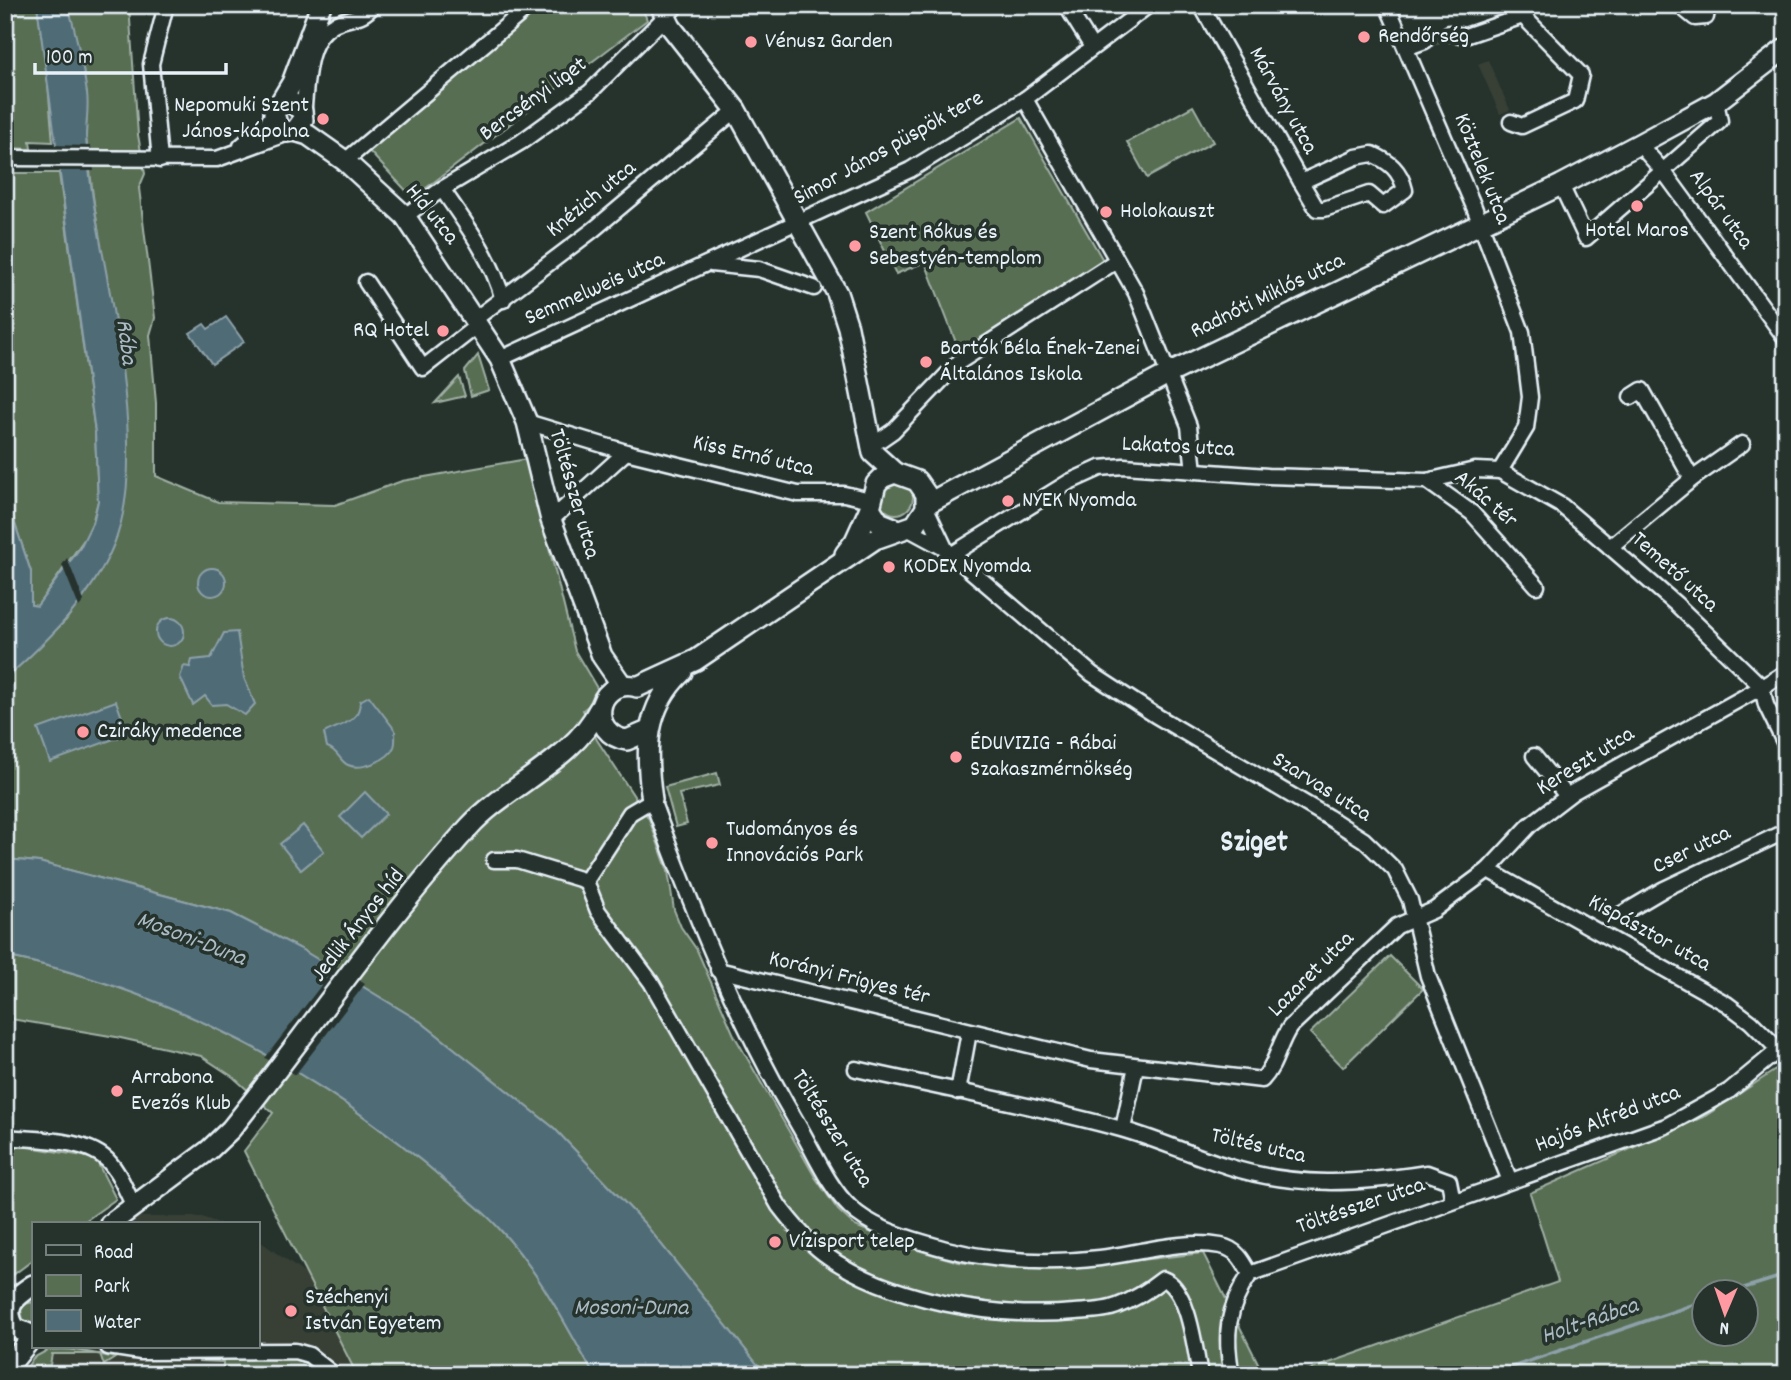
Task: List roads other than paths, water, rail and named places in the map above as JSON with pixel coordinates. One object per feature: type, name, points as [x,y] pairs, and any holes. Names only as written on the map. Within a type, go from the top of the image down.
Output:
[{"type":"street","points":[[157,160],[151,64],[166,5]]},
{"type":"street","points":[[228,155],[252,138],[278,108],[321,5]]},
{"type":"street","points":[[5,158],[157,160],[217,159],[228,155],[296,126],[317,38],[333,24],[361,16],[371,5]]},
{"type":"street","points":[[308,38],[314,28],[326,18],[357,12],[371,5]]},
{"type":"street","points":[[345,161],[531,5]]},
{"type":"street","points":[[1066,5],[1093,47]]},
{"type":"street","name":"Simor János püspök tere","points":[[927,506],[922,486],[875,456],[848,327],[837,293],[798,223],[910,170],[1025,99],[1149,5]]},
{"type":"street","name":"Márvány utca","points":[[1201,5],[1301,182],[1317,209],[1369,194],[1383,206],[1405,190],[1402,176],[1389,162],[1372,154],[1356,157],[1301,182]]},
{"type":"street","name":"Köztelek utca","points":[[1387,5],[1480,222],[1522,331],[1530,397],[1526,428],[1500,471]]},
{"type":"street","points":[[1679,5],[1695,18],[1706,16],[1708,5]]},
{"type":"street","points":[[668,9],[736,110],[798,223]]},
{"type":"street","name":"Bercsényi liget","points":[[405,216],[442,189],[521,142],[590,92],[668,9]]},
{"type":"street","points":[[1449,33],[1465,36],[1523,16],[1581,75],[1575,101],[1522,126],[1511,122]]},
{"type":"street","points":[[1406,48],[1424,41]]},
{"type":"street","name":"Radnóti Miklós utca","points":[[927,506],[1002,462],[1170,373],[1561,185],[1639,144],[1716,102],[1785,48]]},
{"type":"street","points":[[1025,99],[1136,293],[1189,426],[1194,471]]},
{"type":"street","points":[[1561,185],[1586,237],[1720,121],[1716,102]]},
{"type":"street","name":"Híd utca","points":[[278,108],[296,104],[296,126],[345,161],[405,216],[500,359]]},
{"type":"street","name":"Knézich utca","points":[[366,282],[423,368],[736,110]]},
{"type":"street","name":"Alpár utca","points":[[1639,144],[1664,172],[1786,339]]},
{"type":"street","name":"Híd utca","points":[[442,189],[496,274],[503,300]]},
{"type":"street","name":"Semmelweis utca","points":[[500,359],[798,223]]},
{"type":"street","points":[[870,439],[880,440],[893,431],[959,362],[1116,261]]},
{"type":"street","points":[[709,264],[759,269],[814,288]]},
{"type":"street","name":"Töltésszer utca","points":[[500,359],[527,422],[551,520],[597,644],[602,656],[630,686]]},
{"type":"street","points":[[1631,397],[1642,390],[1692,479]]},
{"type":"street","name":"Kiss Ernő utca","points":[[527,422],[626,452],[798,494],[844,494],[871,504]]},
{"type":"street","name":"Temető utca","points":[[1742,444],[1692,479],[1610,547],[1677,605],[1762,687]]},
{"type":"street","points":[[551,520],[626,452]]},
{"type":"street","name":"Radnóti Miklós utca","points":[[903,475],[929,480],[960,478],[1002,462]]},
{"type":"street","name":"Lakatos utca","points":[[951,555],[1069,482],[1100,468],[1124,466],[1427,481]]},
{"type":"street","name":"Akác tér","points":[[1427,481],[1475,470],[1500,471],[1562,506],[1610,547]]},
{"type":"street","points":[[830,570],[855,541],[871,504],[872,491],[882,478],[903,475]]},
{"type":"street","name":"Akác tér","points":[[1427,481],[1472,513],[1537,586]]},
{"type":"street","points":[[871,504],[879,522],[903,529]]},
{"type":"street","points":[[615,738],[635,739],[651,723],[666,689],[696,660],[875,539],[903,529],[922,517],[927,506]]},
{"type":"street","name":"Szarvas utca","points":[[927,506],[941,543],[951,555]]},
{"type":"street","name":"Szarvas utca","points":[[903,529],[926,537],[951,555],[1092,674],[1364,840],[1395,870],[1410,900],[1428,976],[1510,1181]]},
{"type":"street","name":"Töltésszer utca","points":[[597,644],[600,707]]},
{"type":"street","points":[[652,800],[630,753],[601,724],[600,707],[608,692],[696,660]]},
{"type":"street","points":[[1786,672],[1762,687],[1766,705],[1786,746]]},
{"type":"street","points":[[630,686],[650,698],[647,771],[652,800]]},
{"type":"street","name":"Kereszt utca","points":[[1415,920],[1434,910],[1488,870],[1530,825],[1567,796],[1762,687]]},
{"type":"street","name":"Jedlik Ányos híd","points":[[113,1222],[209,1150],[231,1129],[470,825],[542,769],[580,735],[600,707]]},
{"type":"street","name":"Jedlik Ányos híd","points":[[542,769],[615,738]]},
{"type":"street","points":[[1534,756],[1567,796]]},
{"type":"street","points":[[586,881],[630,813],[652,800]]},
{"type":"street","name":"Töltésszer utca","points":[[652,800],[718,970],[760,1060],[828,1177],[848,1206],[860,1216],[922,1242],[966,1255],[1012,1261],[1055,1262],[1194,1245],[1219,1245],[1238,1255],[1250,1274],[1510,1181]]},
{"type":"street","name":"Cser utca","points":[[1619,915],[1664,889],[1786,831]]},
{"type":"street","points":[[494,860],[517,860],[586,881]]},
{"type":"street","name":"Kispásztor utca","points":[[1488,870],[1727,1004],[1782,1047]]},
{"type":"street","points":[[586,881],[598,911],[651,982],[779,1206],[800,1233],[825,1254],[884,1284],[966,1309],[1051,1314],[1115,1307],[1145,1292],[1163,1279],[1169,1281],[1185,1307],[1200,1375]]},
{"type":"street","name":"Lazaret utca","points":[[1136,1066],[1249,1080],[1265,1077],[1290,1027],[1370,948],[1397,926],[1415,920]]},
{"type":"street","name":"Korányi Frigyes tér","points":[[718,970],[1091,1060],[1136,1066]]},
{"type":"street","points":[[958,1092],[970,1032]]},
{"type":"street","name":"Hajós Alfréd utca","points":[[1510,1181],[1631,1139],[1690,1114],[1754,1073],[1782,1047]]},
{"type":"street","points":[[856,1069],[1123,1129],[1136,1066]]},
{"type":"street","name":"Töltés utca","points":[[1123,1129],[1229,1167],[1268,1177],[1306,1182],[1358,1183],[1427,1173],[1449,1181],[1453,1201]]},
{"type":"street","points":[[5,1137],[75,1145],[104,1156],[113,1166],[134,1206]]},
{"type":"street","points":[[1232,1375],[1227,1350],[1227,1322],[1236,1294],[1250,1274]]},
{"type":"street","points":[[5,1345],[11,1322],[9,1310],[23,1290]]},
{"type":"street","points":[[11,1322],[20,1332],[32,1336]]},
{"type":"street","points":[[5,1371],[32,1337]]},
{"type":"street","points":[[115,1348],[141,1352],[295,1351],[314,1358],[334,1375]]},
{"type":"water","name":"Rába","points":[[37,5],[68,5],[81,60],[88,98],[86,136],[93,199],[123,374],[128,466],[124,508],[105,564],[67,618],[5,679],[5,494],[31,572],[31,605],[37,606],[80,548],[94,519],[98,501],[95,432]]},
{"type":"water","points":[[226,317],[244,342],[212,364],[190,333],[204,324],[208,329]]},
{"type":"water","points":[[212,568],[222,572],[226,582],[222,592],[212,596],[202,592],[198,582],[202,572]]},
{"type":"water","points":[[170,618],[180,622],[184,632],[180,642],[170,646],[160,642],[156,632],[160,622]]},
{"type":"water","points":[[237,632],[244,678],[255,704],[245,715],[226,704],[212,705],[205,696],[193,705],[180,677],[184,666],[190,667],[192,660],[211,658],[224,633]]},
{"type":"water","points":[[369,696],[395,730],[395,745],[381,760],[360,767],[348,765],[327,747],[324,733],[353,718],[357,714],[360,701]]},
{"type":"water","name":"Cziráky medence","points":[[116,701],[128,734],[50,762],[38,729]]},
{"type":"water","points":[[365,792],[386,814],[361,838],[340,817]]},
{"type":"water","points":[[303,825],[324,851],[301,870],[280,844]]},
{"type":"water","name":"Mosoni-Duna","points":[[5,859],[39,862],[231,913],[299,948],[421,1022],[554,1128],[645,1224],[757,1364],[773,1375],[594,1375],[525,1259],[496,1225],[400,1143],[349,1106],[241,1041],[184,1014],[126,990],[5,956]]},
{"type":"waterway","name":"Holt-Rábca","points":[[1760,1283],[1786,1275]]},
{"type":"waterway","name":"Holt-Rábca","points":[[1489,1375],[1690,1306]]},
{"type":"tunnel","points":[[1425,41],[1449,33]]},
{"type":"place","name":"Rendőrség","points":[[1364,37]]},
{"type":"place","name":"Vénusz Garden","points":[[751,42]]},
{"type":"place","name":"Nepomuki Szent János-kápolna","points":[[323,119]]},
{"type":"place","name":"Hotel Maros","points":[[1637,206]]},
{"type":"place","name":"Holokauszt","points":[[1106,212]]},
{"type":"place","name":"Szent Rókus és Sebestyén-templom","points":[[855,246]]},
{"type":"place","name":"RQ Hotel","points":[[443,331]]},
{"type":"place","name":"Bartók Béla Ének-Zenei Általános Iskola","points":[[926,362]]},
{"type":"place","name":"NYEK Nyomda","points":[[1008,501]]},
{"type":"place","name":"KODEX Nyomda","points":[[889,567]]},
{"type":"place","name":"Cziráky medence","points":[[83,732]]},
{"type":"place","name":"ÉDUVIZIG - Rábai Szakaszmérnökség","points":[[956,757]]},
{"type":"place","name":"Tudományos és Innovációs Park","points":[[712,843]]},
{"type":"place","name":"Arrabona Evezős Klub","points":[[117,1091]]},
{"type":"place","name":"Vízisport telep","points":[[775,1242]]},
{"type":"place","name":"Széchenyi István Egyetem","points":[[291,1311]]},
{"type":"district","name":"Sziget","points":[[1254,844]]}]
